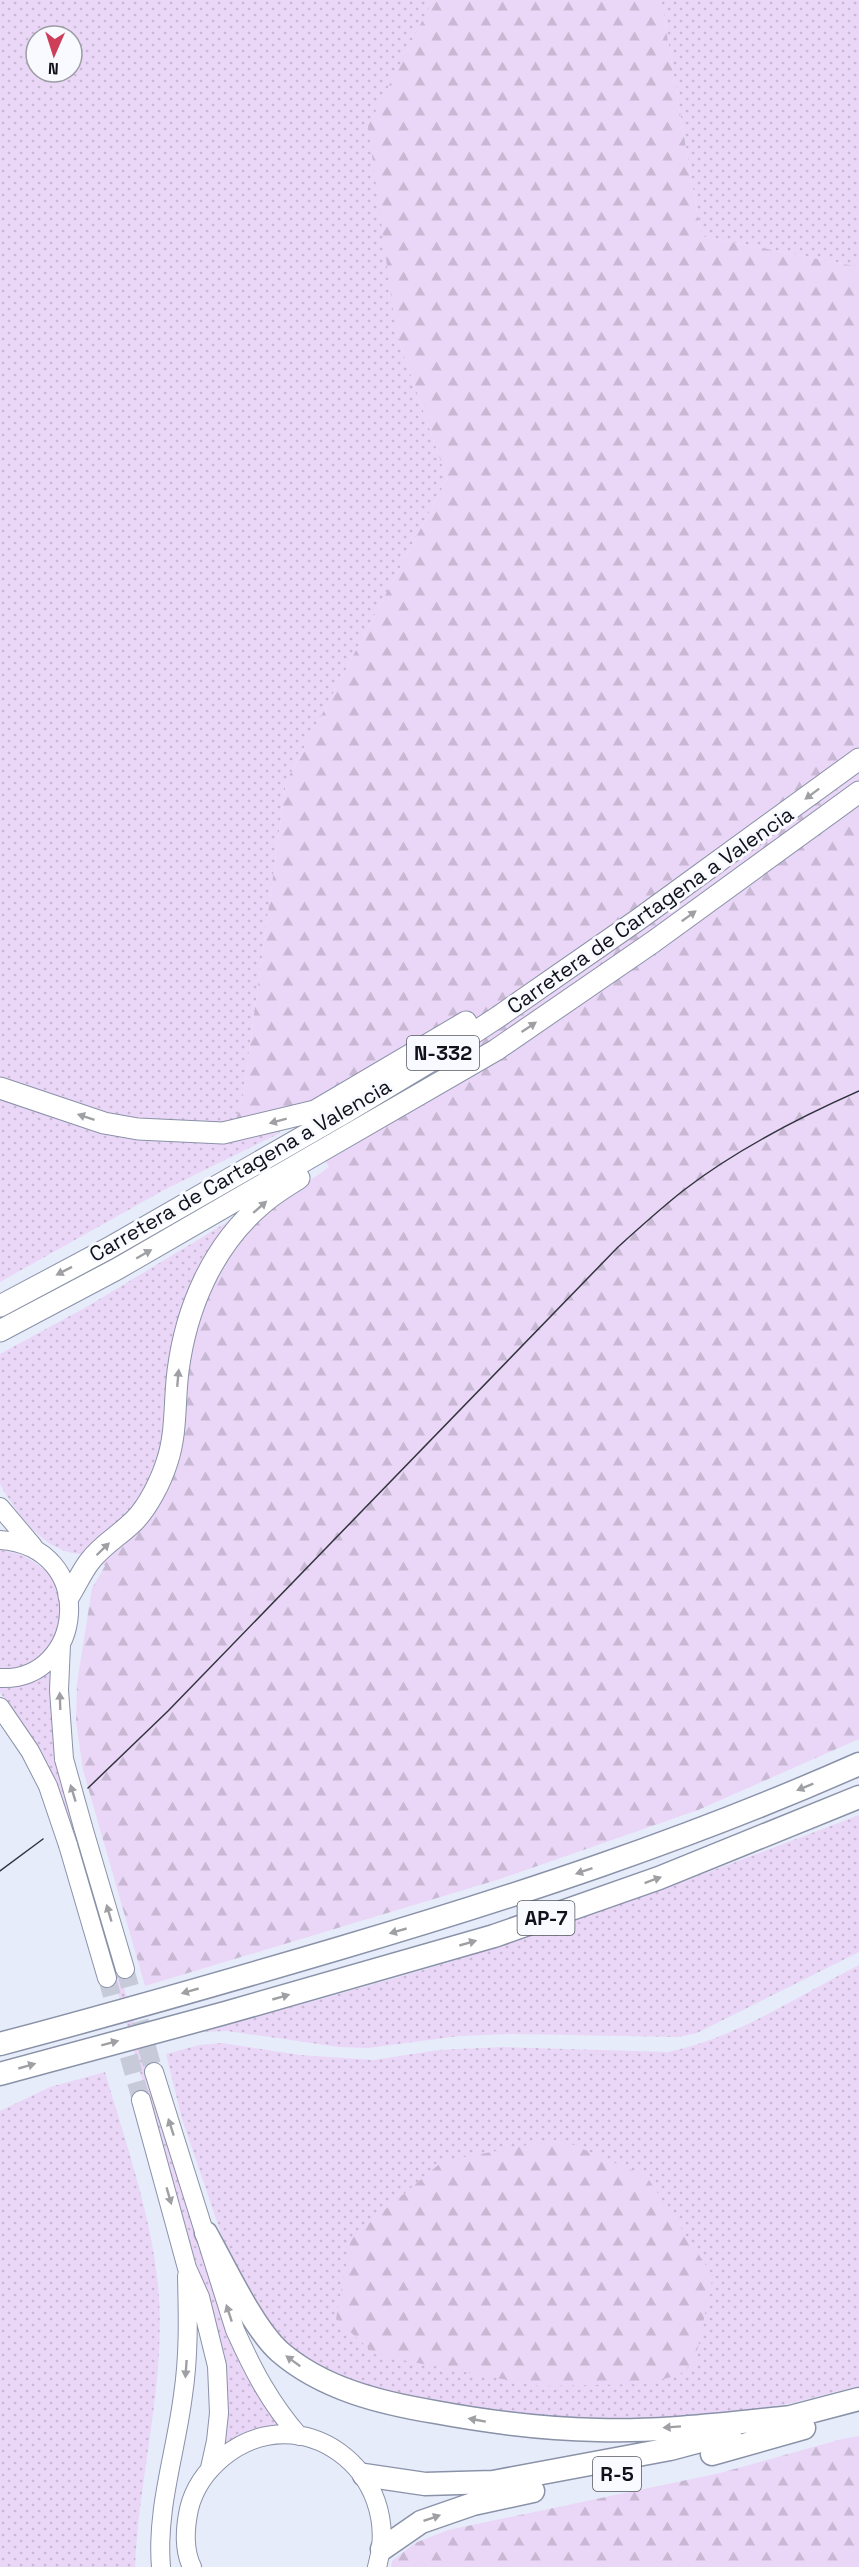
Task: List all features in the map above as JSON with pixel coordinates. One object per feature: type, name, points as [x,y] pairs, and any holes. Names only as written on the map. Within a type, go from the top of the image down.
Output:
[{"type":"highway","name":"Carretera de Cartagena a Valencia","points":[[0,1306],[109,1248],[346,1112],[498,1017],[639,919],[859,759]]},
{"type":"highway","name":"Carretera de Cartagena a Valencia","points":[[0,1331],[117,1269],[496,1050],[653,942],[859,792]]},
{"type":"highway","points":[[0,1088],[104,1123],[138,1129],[223,1133],[266,1125],[315,1111],[639,919]]},
{"type":"highway","points":[[69,1596],[90,1562],[136,1520],[167,1462],[175,1425],[178,1373],[189,1316],[212,1266],[232,1235],[262,1204],[304,1174],[380,1128],[496,1050]]},
{"type":"highway","name":"AP-7","points":[[0,2044],[246,1976],[483,1906],[683,1835],[859,1764]]},
{"type":"highway","name":"AP-7","points":[[0,2074],[494,1936],[659,1878],[852,1801]]},
{"type":"highway","points":[[206,2233],[269,2340],[280,2352],[328,2383],[359,2395],[421,2410],[492,2422],[564,2429],[635,2429],[793,2417]]},
{"type":"highway","points":[[364,2475],[426,2484],[505,2481],[670,2449],[859,2398]]},
{"type":"highway","name":"R-5","points":[[380,2558],[421,2522],[473,2504],[698,2457],[859,2412]]},
{"type":"main road","points":[[0,1507],[11,1522],[52,1562],[63,1578],[69,1596],[69,1623],[61,1644],[59,1690],[64,1759],[125,1969]]},
{"type":"main road","points":[[0,1540],[16,1541],[37,1549]]},
{"type":"main road","points":[[0,1678],[29,1672],[47,1660],[61,1644]]},
{"type":"main road","points":[[0,1707],[30,1751],[48,1786],[107,1978]]},
{"type":"main road","points":[[154,2072],[206,2233],[220,2286],[243,2350],[277,2411],[298,2436]]},
{"type":"main road","points":[[141,2100],[187,2268],[200,2297],[216,2366],[219,2413],[210,2468]]},
{"type":"main road","points":[[161,2567],[159,2549],[162,2521],[186,2371],[187,2268]]},
{"type":"main road","points":[[192,2567],[188,2559],[185,2527],[192,2495],[210,2468],[235,2448],[266,2436],[298,2436],[324,2443],[339,2452],[364,2475],[377,2498],[381,2515],[380,2558]]},
{"type":"green space","points":[[0,0],[433,0],[396,332],[447,479],[286,782],[243,1095],[235,1124],[159,1125],[68,1106],[0,1077]]},
{"type":"green space","points":[[433,0],[661,0],[701,236],[859,267],[859,1739],[698,1810],[500,1879],[145,1986],[83,1770],[76,1722],[77,1683],[92,1588],[105,1566],[100,1561],[142,1523],[187,1370],[200,1317],[213,1283],[235,1248],[263,1216],[329,1167],[300,1119],[235,1124],[243,1095],[286,782],[447,479],[396,332],[368,126]]},
{"type":"green space","points":[[661,0],[859,0],[859,267],[701,236]]},
{"type":"green space","points":[[0,1096],[84,1126],[279,1128],[280,1133],[164,1190],[0,1282]]},
{"type":"green space","points":[[234,1218],[163,1457],[135,1510],[87,1554],[59,1549],[35,1532],[25,1521],[0,1484],[0,1354],[88,1306]]},
{"type":"green space","points":[[0,1550],[17,1554],[44,1570],[54,1582],[60,1596],[62,1611],[59,1627],[51,1643],[40,1656],[27,1665],[0,1671]]},
{"type":"green space","points":[[55,1665],[100,1907],[210,2278],[278,2427],[250,2431],[224,2444],[217,2335],[107,1953],[38,1750],[0,1692],[0,1688],[30,1682]]},
{"type":"green space","points":[[859,1815],[859,1952],[697,2033],[678,2037],[511,2034],[459,2036],[368,2048],[339,2047],[227,2031],[202,2032],[406,1975],[523,1938],[668,1887]]},
{"type":"green space","points":[[859,1965],[859,2386],[788,2404],[680,2420],[521,2419],[349,2384],[285,2346],[263,2323],[228,2254],[182,2119],[166,2054],[199,2045],[222,2043],[300,2055],[374,2060],[438,2050],[503,2047],[668,2052],[718,2037],[766,2015]]},
{"type":"green space","points":[[105,2072],[150,2231],[158,2285],[159,2356],[135,2567],[0,2567],[0,2111],[50,2087]]},
{"type":"green space","points":[[560,2139],[647,2177],[713,2276],[695,2361],[679,2375],[644,2384],[539,2386],[376,2355],[336,2319],[351,2238],[443,2161]]},
{"type":"green space","points":[[859,2436],[859,2567],[391,2567],[392,2561],[415,2543],[448,2530],[720,2473]]},
{"type":"tunnel","points":[[125,1969],[154,2072]]},
{"type":"tunnel","points":[[107,1978],[141,2100]]},
{"type":"tram line","points":[[88,1788],[168,1711],[618,1247],[684,1190],[725,1161],[791,1123],[859,1091]]},
{"type":"tram line","points":[[0,1871],[43,1839]]}]
